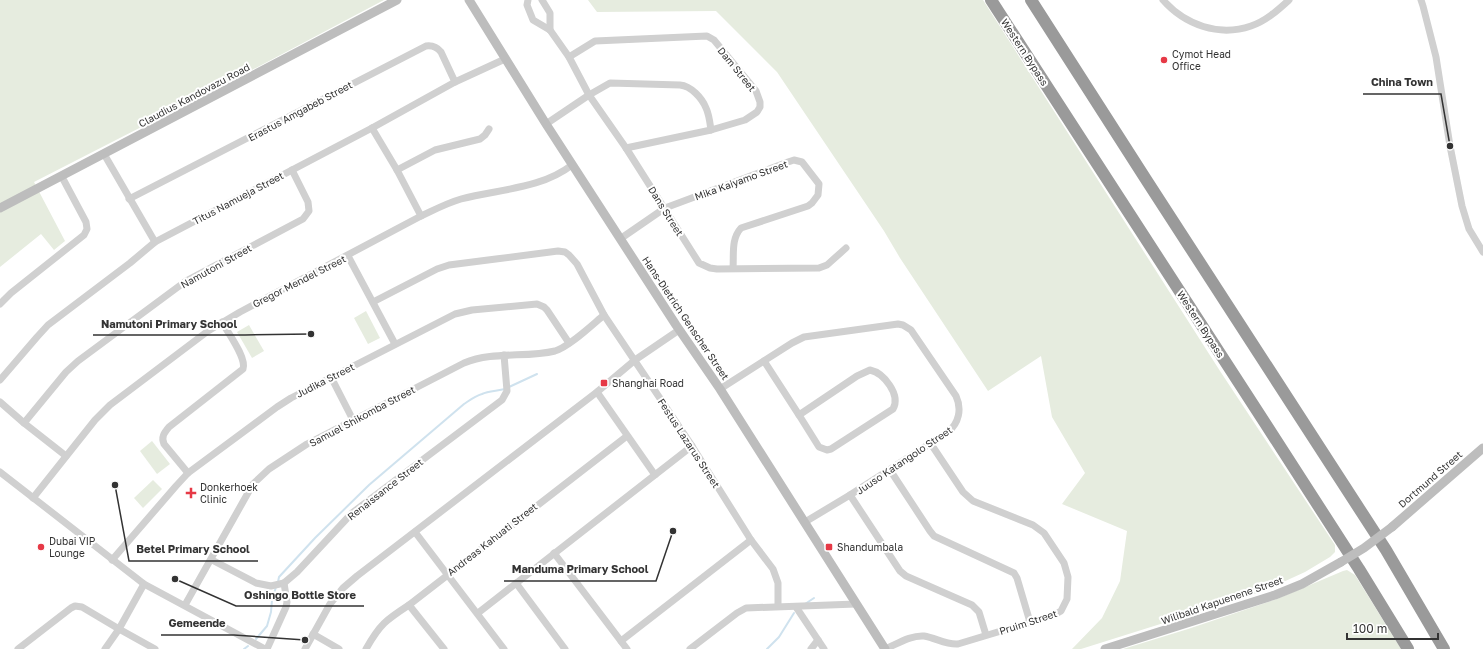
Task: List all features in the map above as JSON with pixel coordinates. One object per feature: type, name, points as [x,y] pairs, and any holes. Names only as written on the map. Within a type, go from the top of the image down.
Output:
[{"type":"highway","name":"Western Bypass","points":[[991,0],[1257,411],[1408,649]]},
{"type":"highway","points":[[1031,0],[1386,550],[1444,649]]},
{"type":"street","name":"Claudius Kandovazu Road","points":[[0,208],[397,0]]},
{"type":"street","name":"Hans-Dietrich Genscher Street","points":[[469,0],[572,165],[679,330],[720,389],[885,649]]},
{"type":"street","name":"Dans Street","points":[[528,0],[527,5],[533,20],[550,30],[569,57],[589,95],[626,148],[699,263],[710,268],[819,268],[827,265],[846,248]]},
{"type":"street","points":[[542,0],[550,13],[550,30]]},
{"type":"street","points":[[1163,0],[1170,9],[1184,19],[1204,28],[1237,30],[1252,26],[1267,18],[1289,0]]},
{"type":"street","points":[[1421,0],[1436,56],[1450,146],[1462,206],[1469,229],[1483,252]]},
{"type":"street","name":"Dam Street","points":[[569,57],[595,41],[707,36],[711,38],[756,91],[760,102],[760,107],[750,118],[711,130],[626,148]]},
{"type":"street","name":"Erastus Amgabeb Street","points":[[129,199],[426,46],[438,48],[455,82]]},
{"type":"street","name":"Titus Namueja Street","points":[[0,380],[48,325],[155,242],[372,128],[455,82],[505,59]]},
{"type":"street","points":[[546,124],[589,95],[610,83],[684,85],[691,89],[706,107],[711,130]]},
{"type":"street","points":[[372,128],[397,170],[421,216]]},
{"type":"street","points":[[397,170],[436,150],[480,139],[489,129]]},
{"type":"street","points":[[104,154],[155,242]]},
{"type":"street","name":"Mika Kaiyamo Street","points":[[620,239],[665,208],[794,160],[798,160],[804,164],[819,184],[818,195],[815,200],[802,208],[741,228],[737,232],[734,239],[733,268]]},
{"type":"street","name":"Gregor Mendel Street","points":[[33,498],[95,420],[110,405],[222,322],[421,216],[460,200],[548,180],[572,165]]},
{"type":"street","name":"Namutoni Street","points":[[24,423],[66,372],[78,361],[186,281],[303,219],[309,211],[308,202],[292,170]]},
{"type":"street","points":[[0,304],[11,293],[84,235],[87,229],[86,222],[62,176]]},
{"type":"street","name":"Festus Lazarus Street","points":[[373,302],[437,269],[449,265],[558,251],[565,252],[569,255],[577,264],[604,315],[692,446],[751,540],[775,573],[778,583],[778,606]]},
{"type":"street","points":[[348,256],[395,344]]},
{"type":"street","name":"Judika Street","points":[[112,560],[188,473],[277,407],[331,377],[461,312],[532,304],[541,305],[547,310],[569,343]]},
{"type":"street","name":"Samuel Shikomba Street","points":[[185,605],[212,560],[253,484],[269,468],[307,444],[464,363],[478,358],[555,350],[569,343],[604,315]]},
{"type":"street","points":[[188,473],[162,440],[169,427],[243,369],[243,358],[222,322]]},
{"type":"street","name":"Juuso Katangolo Street","points":[[720,389],[795,341],[809,335],[892,324],[903,325],[911,330],[956,396],[959,405],[958,416],[953,428],[931,444],[805,522]]},
{"type":"street","points":[[305,649],[330,604],[343,588],[597,392],[635,360],[679,330]]},
{"type":"street","name":"Renaissance Street","points":[[284,583],[352,513],[502,400],[506,390],[504,355]]},
{"type":"street","points":[[764,361],[819,447],[827,450],[893,409],[896,399],[884,377],[875,371],[870,370],[857,376],[799,415]]},
{"type":"street","points":[[331,377],[353,420]]},
{"type":"street","points":[[597,392],[655,475]]},
{"type":"street","points":[[0,402],[66,456]]},
{"type":"street","name":"Andreas Kahuati Street","points":[[366,649],[375,632],[383,623],[409,605],[447,574],[627,436]]},
{"type":"street","name":"Pruim Street","points":[[885,649],[915,637],[925,636],[954,644],[1057,613],[1064,607],[1067,599],[1068,577],[1064,563],[1044,533],[1036,527],[969,498],[963,492],[931,444]]},
{"type":"street","points":[[478,613],[692,446]]},
{"type":"street","name":"Dortmund Street","points":[[1342,562],[1392,527],[1483,448]]},
{"type":"street","points":[[890,470],[934,536],[1014,573],[1018,578],[1030,622]]},
{"type":"street","points":[[0,472],[144,584],[266,649],[286,607],[287,602],[284,583],[271,586],[256,583],[212,560]]},
{"type":"street","points":[[850,495],[900,571],[906,576],[972,605],[979,612],[986,635]]},
{"type":"street","points":[[415,532],[504,649]]},
{"type":"street","points":[[621,641],[751,540]]},
{"type":"street","points":[[554,553],[627,649]]},
{"type":"street","name":"Wilibald Kapuenene Street","points":[[1106,649],[1275,595],[1302,584],[1342,562]]},
{"type":"street","points":[[516,583],[565,649]]},
{"type":"street","points":[[106,649],[144,584]]},
{"type":"street","points":[[690,649],[737,613],[746,608],[856,604]]},
{"type":"street","points":[[409,605],[444,649]]},
{"type":"street","points":[[18,649],[75,606],[82,607],[155,649]]},
{"type":"street","points":[[796,606],[824,649]]},
{"type":"street","points":[[313,634],[339,649]]},
{"type":"street","points":[[811,649],[818,640]]},
{"type":"shaded area","points":[[0,0],[384,0],[235,79],[34,182],[65,241],[54,250],[41,234],[0,267]]},
{"type":"shaded area","points":[[588,0],[983,0],[1220,371],[1335,545],[1335,552],[1330,557],[1305,572],[1257,593],[1081,649],[1072,649],[1102,618],[1120,581],[1127,531],[1062,504],[1085,473],[1052,417],[1041,356],[988,391],[900,258],[884,231],[777,72],[716,11],[597,12]]},
{"type":"shaded area","points":[[366,311],[380,338],[368,344],[354,318]]},
{"type":"shaded area","points":[[249,325],[264,351],[252,358],[237,332]]},
{"type":"shaded area","points":[[152,441],[170,464],[157,474],[140,451]]},
{"type":"shaded area","points":[[153,480],[162,489],[143,508],[134,498]]},
{"type":"shaded area","points":[[1347,570],[1355,575],[1401,649],[1123,649],[1277,599]]},
{"type":"waterway","points":[[509,387],[537,374]]},
{"type":"waterway","points":[[278,582],[279,577],[315,538],[369,485],[464,404],[484,393],[505,389]]},
{"type":"waterway","points":[[256,639],[267,626],[276,587]]},
{"type":"waterway","points":[[805,604],[814,598]]},
{"type":"waterway","points":[[767,649],[779,637],[794,613]]},
{"type":"waterway","points":[[244,649],[248,646]]},
{"type":"place","name":"Cymot Head Office","points":[[1164,60]]},
{"type":"place","name":"China Town","points":[[1450,146]]},
{"type":"place","name":"Namutoni Primary School","points":[[311,334]]},
{"type":"place","name":"Shanghai Road","points":[[604,383]]},
{"type":"place","name":"Betel Primary School","points":[[115,485]]},
{"type":"place","name":"Donkerhoek Clinic","points":[[191,493]]},
{"type":"place","name":"Manduma Primary School","points":[[673,531]]},
{"type":"place","name":"Dubai VIP Lounge","points":[[41,547]]},
{"type":"place","name":"Shandumbala","points":[[829,547]]},
{"type":"place","name":"Oshingo Bottle Store","points":[[175,579]]},
{"type":"place","name":"Gemeende","points":[[305,640]]}]
